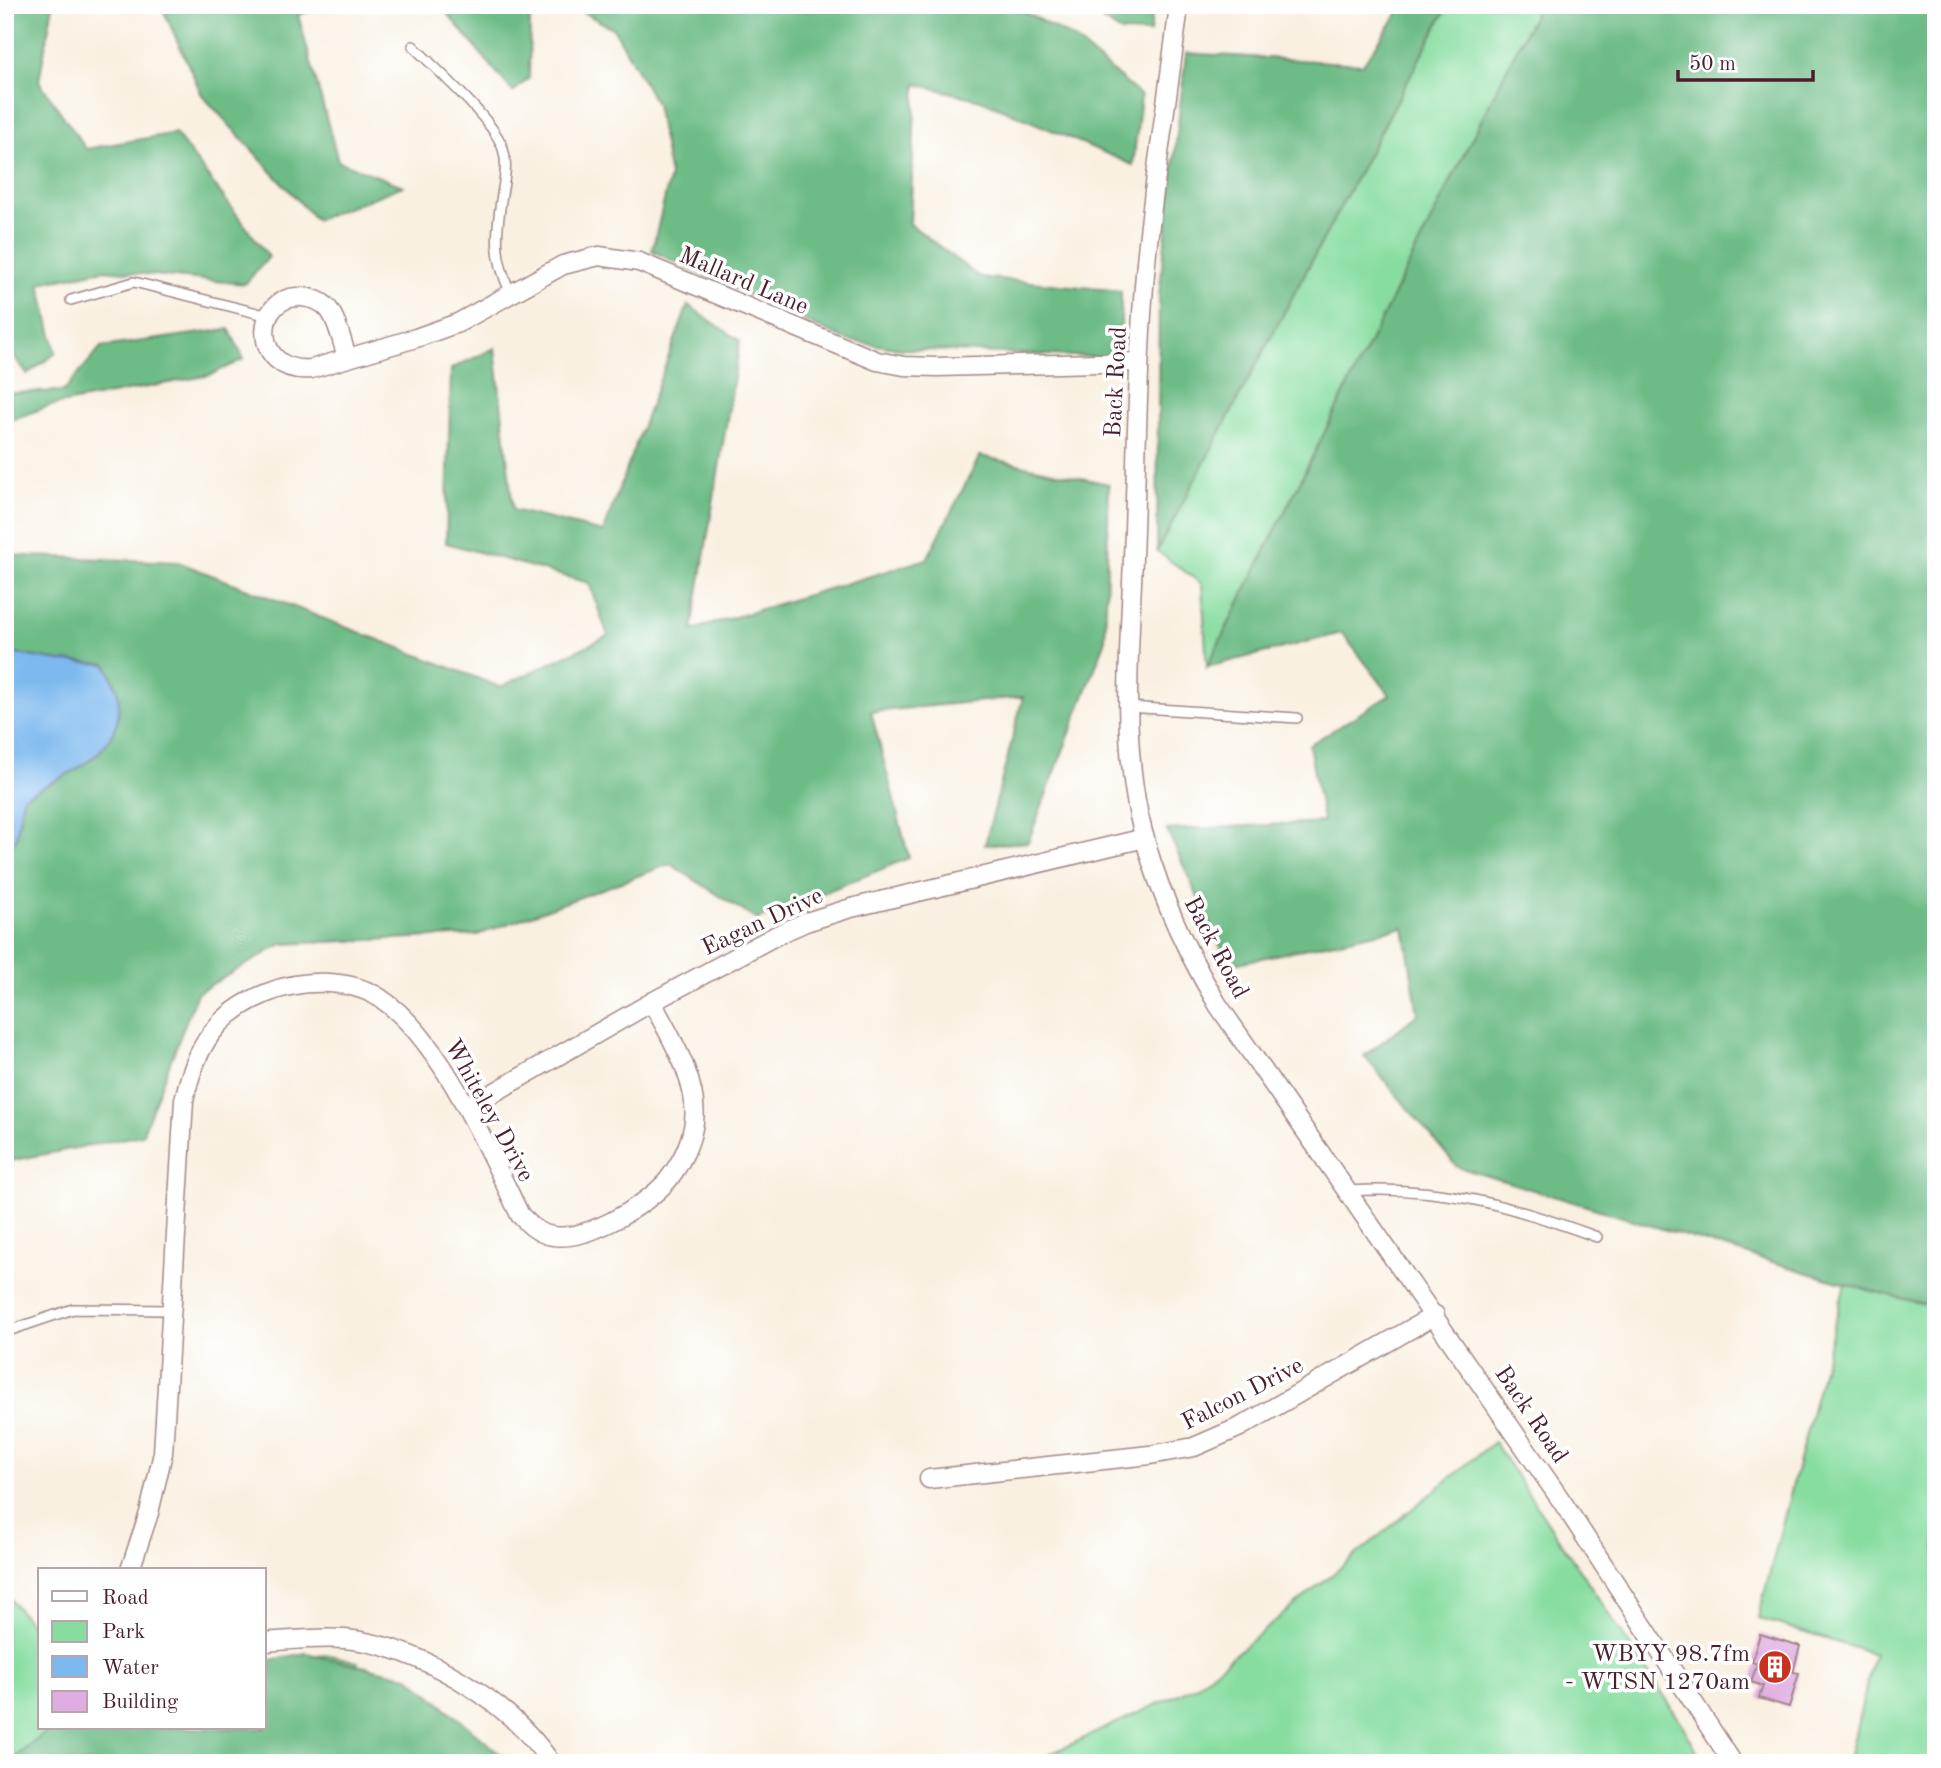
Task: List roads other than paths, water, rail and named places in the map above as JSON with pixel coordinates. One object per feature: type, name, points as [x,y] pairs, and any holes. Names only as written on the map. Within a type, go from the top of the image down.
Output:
[{"type":"street","name":"Back Road","points":[[1179,5],[1146,260],[1139,362],[1128,707],[1129,749],[1145,838],[1168,909],[1208,988],[1563,1503],[1733,1763]]},
{"type":"street","name":"Mallard Lane","points":[[269,316],[265,340],[269,352],[287,367],[311,369],[447,327],[563,265],[599,256],[639,262],[877,361],[904,366],[937,367],[1139,362]]},
{"type":"street","points":[[269,316],[286,300],[297,297],[321,302],[335,321],[347,357]]},
{"type":"street","name":"Eagan Drive","points":[[467,1108],[652,1002],[806,922],[851,908],[1145,838]]},
{"type":"street","name":"Whiteley Drive","points":[[131,1568],[155,1491],[163,1453],[184,1100],[191,1070],[201,1047],[216,1026],[233,1010],[277,989],[304,983],[354,987],[378,997],[399,1013],[417,1032],[467,1108],[520,1215],[532,1228],[547,1235],[564,1237],[608,1223],[647,1199],[666,1182],[679,1165],[690,1143],[695,1119],[693,1097],[686,1072],[652,1002]]},
{"type":"street","name":"Falcon Drive","points":[[929,1479],[1194,1447],[1240,1427],[1435,1315]]},
{"type":"street","points":[[266,1643],[345,1639],[388,1648],[428,1663],[483,1696],[516,1722],[551,1763]]},
{"type":"lane","points":[[413,46],[482,117],[501,144],[506,168],[497,230],[497,250],[499,265],[511,293]]},
{"type":"lane","points":[[71,300],[134,282],[269,316]]},
{"type":"lane","points":[[1128,707],[1297,718]]},
{"type":"lane","points":[[1349,1191],[1383,1189],[1466,1197],[1543,1218],[1597,1237]]},
{"type":"lane","points":[[5,1332],[73,1309],[171,1310]]},
{"type":"water","points":[[5,652],[60,661],[106,664],[118,694],[118,715],[113,733],[90,760],[23,797],[16,839],[5,849]]},
{"type":"place","name":"WBYY 98.7fm - WTSN 1270am","points":[[1775,1667]]}]
